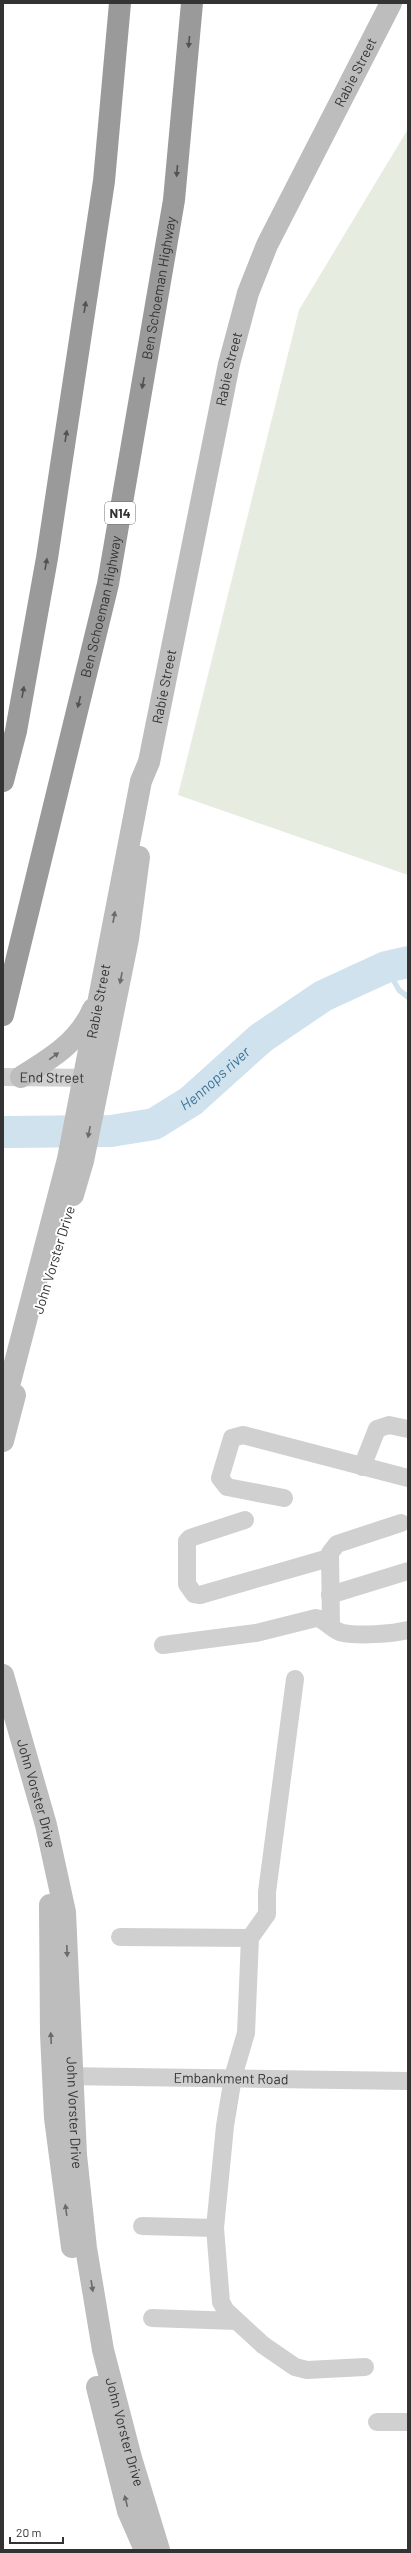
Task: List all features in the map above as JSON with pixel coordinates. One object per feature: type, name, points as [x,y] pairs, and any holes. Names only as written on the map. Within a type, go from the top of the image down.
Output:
[{"type":"highway","points":[[3,781],[16,731],[47,558],[104,181],[120,3]]},
{"type":"highway","name":"Ben Schoeman Highway","points":[[3,1015],[108,584],[174,200],[192,3]]},
{"type":"main road","name":"Rabie Street","points":[[93,1078],[102,988],[141,781],[149,762],[229,364],[248,293],[267,245],[391,3]]},
{"type":"main road","name":"Rabie Street","points":[[93,1078],[128,940],[150,783],[149,762]]},
{"type":"main road","points":[[12,1077],[57,1053],[75,1037],[88,1019],[102,988]]},
{"type":"main road","name":"John Vorster Drive","points":[[3,1441],[76,1160],[93,1078]]},
{"type":"main road","name":"John Vorster Drive","points":[[3,1409],[76,1160]]},
{"type":"main road","name":"John Vorster Drive","points":[[3,1675],[60,1882],[65,1912],[62,2076],[58,2158],[87,2351],[128,2511],[145,2550]]},
{"type":"main road","name":"John Vorster Drive","points":[[3,1708],[36,1826],[48,1882],[62,2076],[76,2155],[84,2224],[103,2350],[131,2458],[159,2550]]},
{"type":"street","name":"End Street","points":[[12,1077],[93,1078]]},
{"type":"street","points":[[362,1467],[377,1429],[389,1425],[408,1429]]},
{"type":"street","points":[[284,1498],[227,1487],[222,1483],[220,1478],[232,1438],[243,1435],[408,1478]]},
{"type":"street","points":[[245,1520],[190,1538],[187,1542],[187,1584],[194,1594],[200,1594],[329,1558]]},
{"type":"street","points":[[331,1626],[329,1558],[337,1544],[401,1523]]},
{"type":"street","points":[[330,1595],[408,1571]]},
{"type":"street","points":[[163,1646],[256,1633],[316,1618],[342,1633],[393,1633],[408,1630]]},
{"type":"street","points":[[295,1680],[267,1892],[267,1914],[250,1938],[246,2033],[232,2077],[215,2228],[221,2302],[223,2307],[263,2345],[294,2367],[307,2370],[365,2367]]},
{"type":"street","points":[[120,1937],[250,1938]]},
{"type":"street","name":"Embankment Road","points":[[62,2076],[232,2077],[408,2081]]},
{"type":"street","points":[[142,2226],[215,2228]]},
{"type":"street","points":[[152,2318],[236,2320]]},
{"type":"street","points":[[377,2422],[408,2422]]},
{"type":"shaded area","points":[[408,129],[408,875],[178,795],[299,310]]},
{"type":"waterway","name":"Hennops river","points":[[3,1132],[111,1131],[154,1124],[191,1101],[261,1038],[323,996],[386,967],[408,962]]},
{"type":"waterway","points":[[386,967],[399,990],[408,997]]}]
